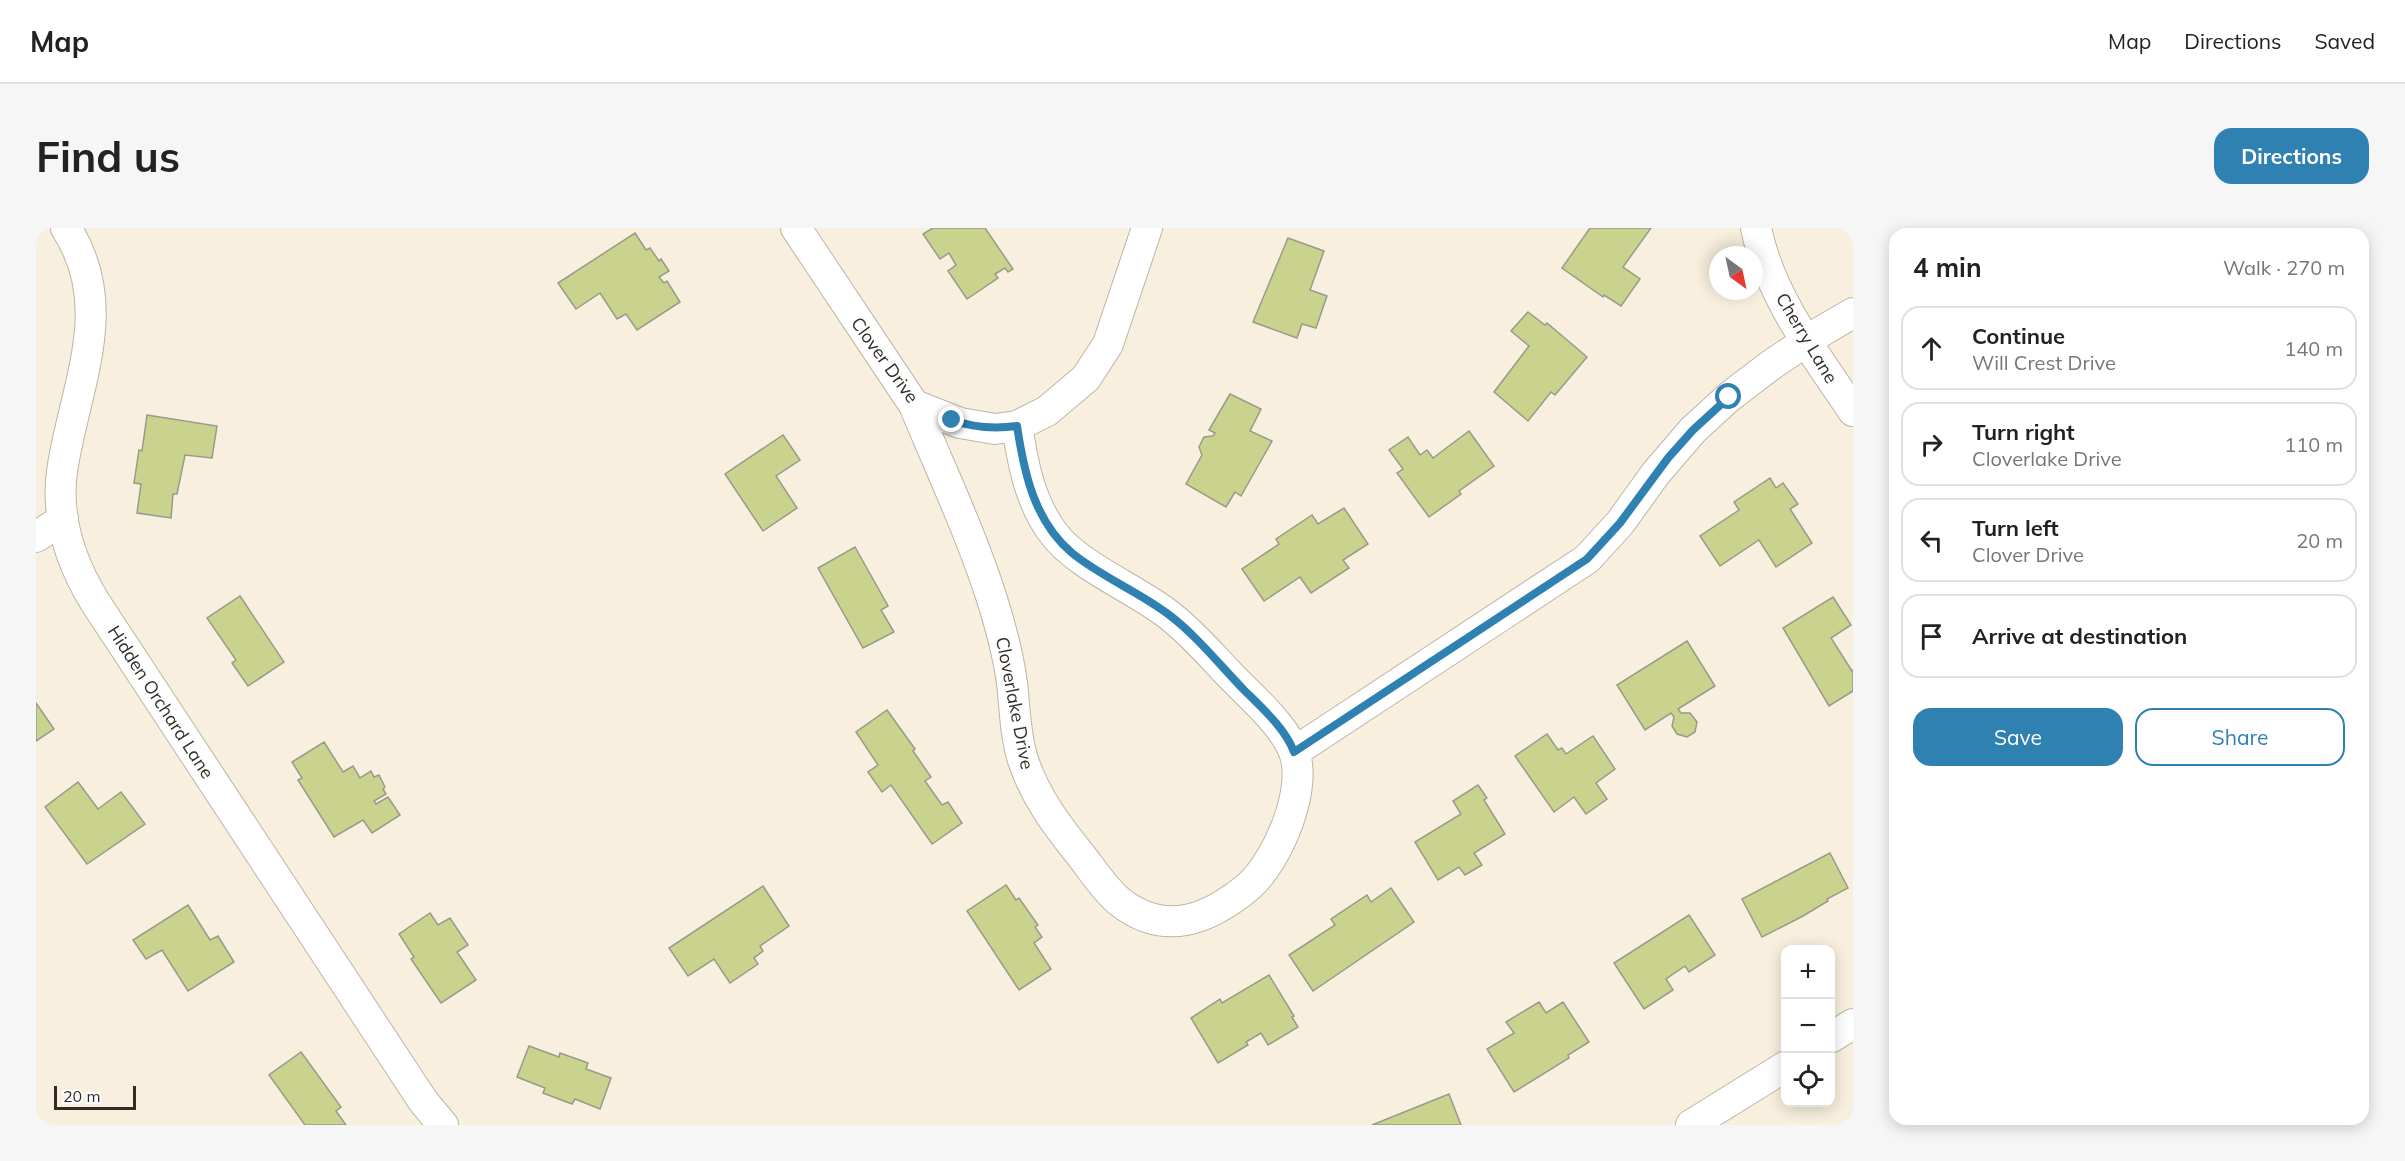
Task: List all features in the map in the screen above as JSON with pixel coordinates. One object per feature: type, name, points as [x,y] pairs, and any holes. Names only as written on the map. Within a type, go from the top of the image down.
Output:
[{"type":"street","name":"Hidden Orchard Lane","points":[[66,228],[84,263],[92,300],[90,337],[61,473],[60,503],[75,563],[95,602],[423,1101],[443,1125]]},
{"type":"street","name":"Clover Drive","points":[[796,228],[914,405],[960,423],[980,428],[995,429],[1017,426]]},
{"type":"street","points":[[1147,228],[1108,344],[1086,378],[1047,411],[1017,426],[1022,459],[1034,501],[1054,535],[1073,553],[1177,621],[1266,713],[1294,752],[1587,559],[1620,523],[1656,473],[1693,430],[1729,397],[1806,341],[1853,313]]},
{"type":"street","name":"Cherry Lane","points":[[1756,228],[1774,283],[1806,341],[1853,411]]},
{"type":"street","name":"Cloverlake Drive","points":[[914,405],[992,597],[1007,656],[1018,735],[1028,775],[1047,812],[1119,901],[1134,911],[1156,919],[1182,922],[1202,915],[1249,886],[1277,851],[1292,810],[1297,776],[1294,752]]},
{"type":"street","points":[[36,537],[63,519]]},
{"type":"street","points":[[1835,1035],[1853,1024]]},
{"type":"street","points":[[1691,1125],[1781,1069]]},
{"type":"building","points":[[933,228],[985,228],[1013,269],[1008,272],[1005,268],[995,274],[998,278],[967,299],[948,271],[956,265],[949,253],[940,259],[923,234]]},
{"type":"building","points":[[1590,228],[1651,228],[1623,267],[1640,279],[1621,306],[1604,295],[1603,297],[1562,268]]},
{"type":"building","points":[[635,233],[646,250],[650,248],[669,271],[659,277],[664,283],[667,281],[680,302],[637,330],[626,314],[617,319],[600,293],[576,309],[558,283]]},
{"type":"building","points":[[1288,238],[1324,251],[1310,290],[1327,296],[1316,328],[1302,324],[1297,338],[1253,322]]},
{"type":"building","points":[[1528,312],[1545,325],[1547,323],[1587,357],[1555,395],[1551,392],[1528,421],[1494,392],[1529,346],[1511,331]]},
{"type":"building","points":[[1230,394],[1261,409],[1250,431],[1272,441],[1241,496],[1235,492],[1226,507],[1186,484],[1202,455],[1199,447],[1204,437],[1213,436],[1215,433],[1209,430]]},
{"type":"building","points":[[147,415],[217,426],[212,458],[185,455],[177,494],[173,494],[171,518],[137,513],[141,484],[134,483],[139,450],[142,451]]},
{"type":"building","points":[[1469,431],[1494,466],[1459,491],[1461,494],[1429,517],[1397,473],[1403,469],[1389,450],[1408,437],[1420,455],[1427,450],[1433,458]]},
{"type":"building","points":[[783,435],[800,460],[776,476],[797,508],[763,531],[725,474]]},
{"type":"building","points":[[1770,478],[1776,488],[1783,483],[1798,504],[1790,509],[1812,543],[1776,567],[1759,540],[1720,566],[1700,536],[1739,510],[1734,502]]},
{"type":"building","points":[[1344,508],[1368,544],[1343,560],[1349,568],[1311,593],[1300,577],[1264,601],[1242,569],[1279,544],[1276,539],[1312,515],[1318,524]]},
{"type":"building","points":[[855,547],[888,606],[881,610],[894,632],[863,648],[818,568]]},
{"type":"building","points":[[240,596],[284,662],[248,686],[232,663],[236,660],[207,618]]},
{"type":"building","points":[[1833,597],[1851,625],[1831,638],[1853,670],[1853,691],[1829,706],[1783,628]]},
{"type":"building","points":[[1687,641],[1715,686],[1678,709],[1681,713],[1690,713],[1697,722],[1695,732],[1687,737],[1677,734],[1672,726],[1674,717],[1671,713],[1645,730],[1617,685]]},
{"type":"building","points":[[36,703],[54,729],[36,741]]},
{"type":"building","points":[[887,710],[915,749],[913,751],[931,777],[925,781],[942,805],[948,802],[962,823],[932,844],[891,785],[882,792],[868,772],[878,765],[856,732]]},
{"type":"building","points":[[1547,734],[1558,750],[1562,748],[1566,754],[1593,736],[1615,769],[1596,783],[1607,799],[1586,814],[1574,797],[1554,812],[1515,756]]},
{"type":"building","points":[[324,742],[343,772],[353,766],[360,778],[371,771],[374,777],[379,775],[386,794],[374,801],[376,804],[388,797],[400,815],[372,833],[363,820],[334,837],[298,780],[302,778],[292,762]]},
{"type":"building","points":[[78,782],[98,809],[121,792],[145,824],[87,864],[45,807]]},
{"type":"building","points":[[1478,785],[1487,798],[1484,800],[1505,834],[1474,853],[1482,865],[1465,875],[1459,867],[1438,880],[1415,842],[1461,814],[1453,801]]},
{"type":"building","points":[[1830,853],[1848,888],[1803,916],[1762,937],[1742,899]]},
{"type":"building","points":[[1006,885],[1016,900],[1019,898],[1038,925],[1035,927],[1042,937],[1034,943],[1051,969],[1019,990],[967,911]]},
{"type":"building","points":[[763,886],[789,926],[760,946],[763,951],[754,958],[758,964],[730,983],[714,959],[688,976],[669,948]]},
{"type":"building","points":[[1391,888],[1414,922],[1313,991],[1289,955],[1335,925],[1331,919],[1367,895],[1371,902]]},
{"type":"building","points":[[188,905],[210,940],[218,936],[234,962],[188,991],[162,950],[146,959],[133,940]]},
{"type":"building","points":[[430,913],[438,925],[450,918],[468,945],[457,952],[476,980],[441,1003],[411,959],[414,957],[399,934]]},
{"type":"building","points":[[1689,915],[1715,955],[1689,972],[1685,966],[1666,979],[1673,990],[1644,1009],[1614,963]]},
{"type":"building","points":[[1269,975],[1294,1016],[1292,1017],[1298,1027],[1268,1045],[1261,1033],[1246,1042],[1248,1045],[1218,1063],[1191,1018],[1220,999],[1222,1003]]},
{"type":"building","points":[[1539,1002],[1546,1013],[1563,1002],[1589,1042],[1568,1055],[1569,1058],[1514,1092],[1487,1049],[1514,1033],[1506,1022]]},
{"type":"building","points":[[529,1046],[559,1057],[560,1053],[588,1063],[586,1069],[611,1078],[600,1109],[575,1099],[572,1104],[543,1093],[545,1088],[517,1077]]},
{"type":"building","points":[[301,1052],[341,1107],[336,1111],[346,1125],[305,1125],[269,1075]]},
{"type":"building","points":[[1449,1094],[1461,1125],[1372,1125]]},
{"type":"route","points":[[952,420],[980,428],[995,429],[1017,426],[1022,459],[1034,501],[1054,535],[1073,553],[1177,621],[1266,713],[1294,752],[1587,559],[1620,523],[1668,458],[1693,430],[1729,397]]}]
